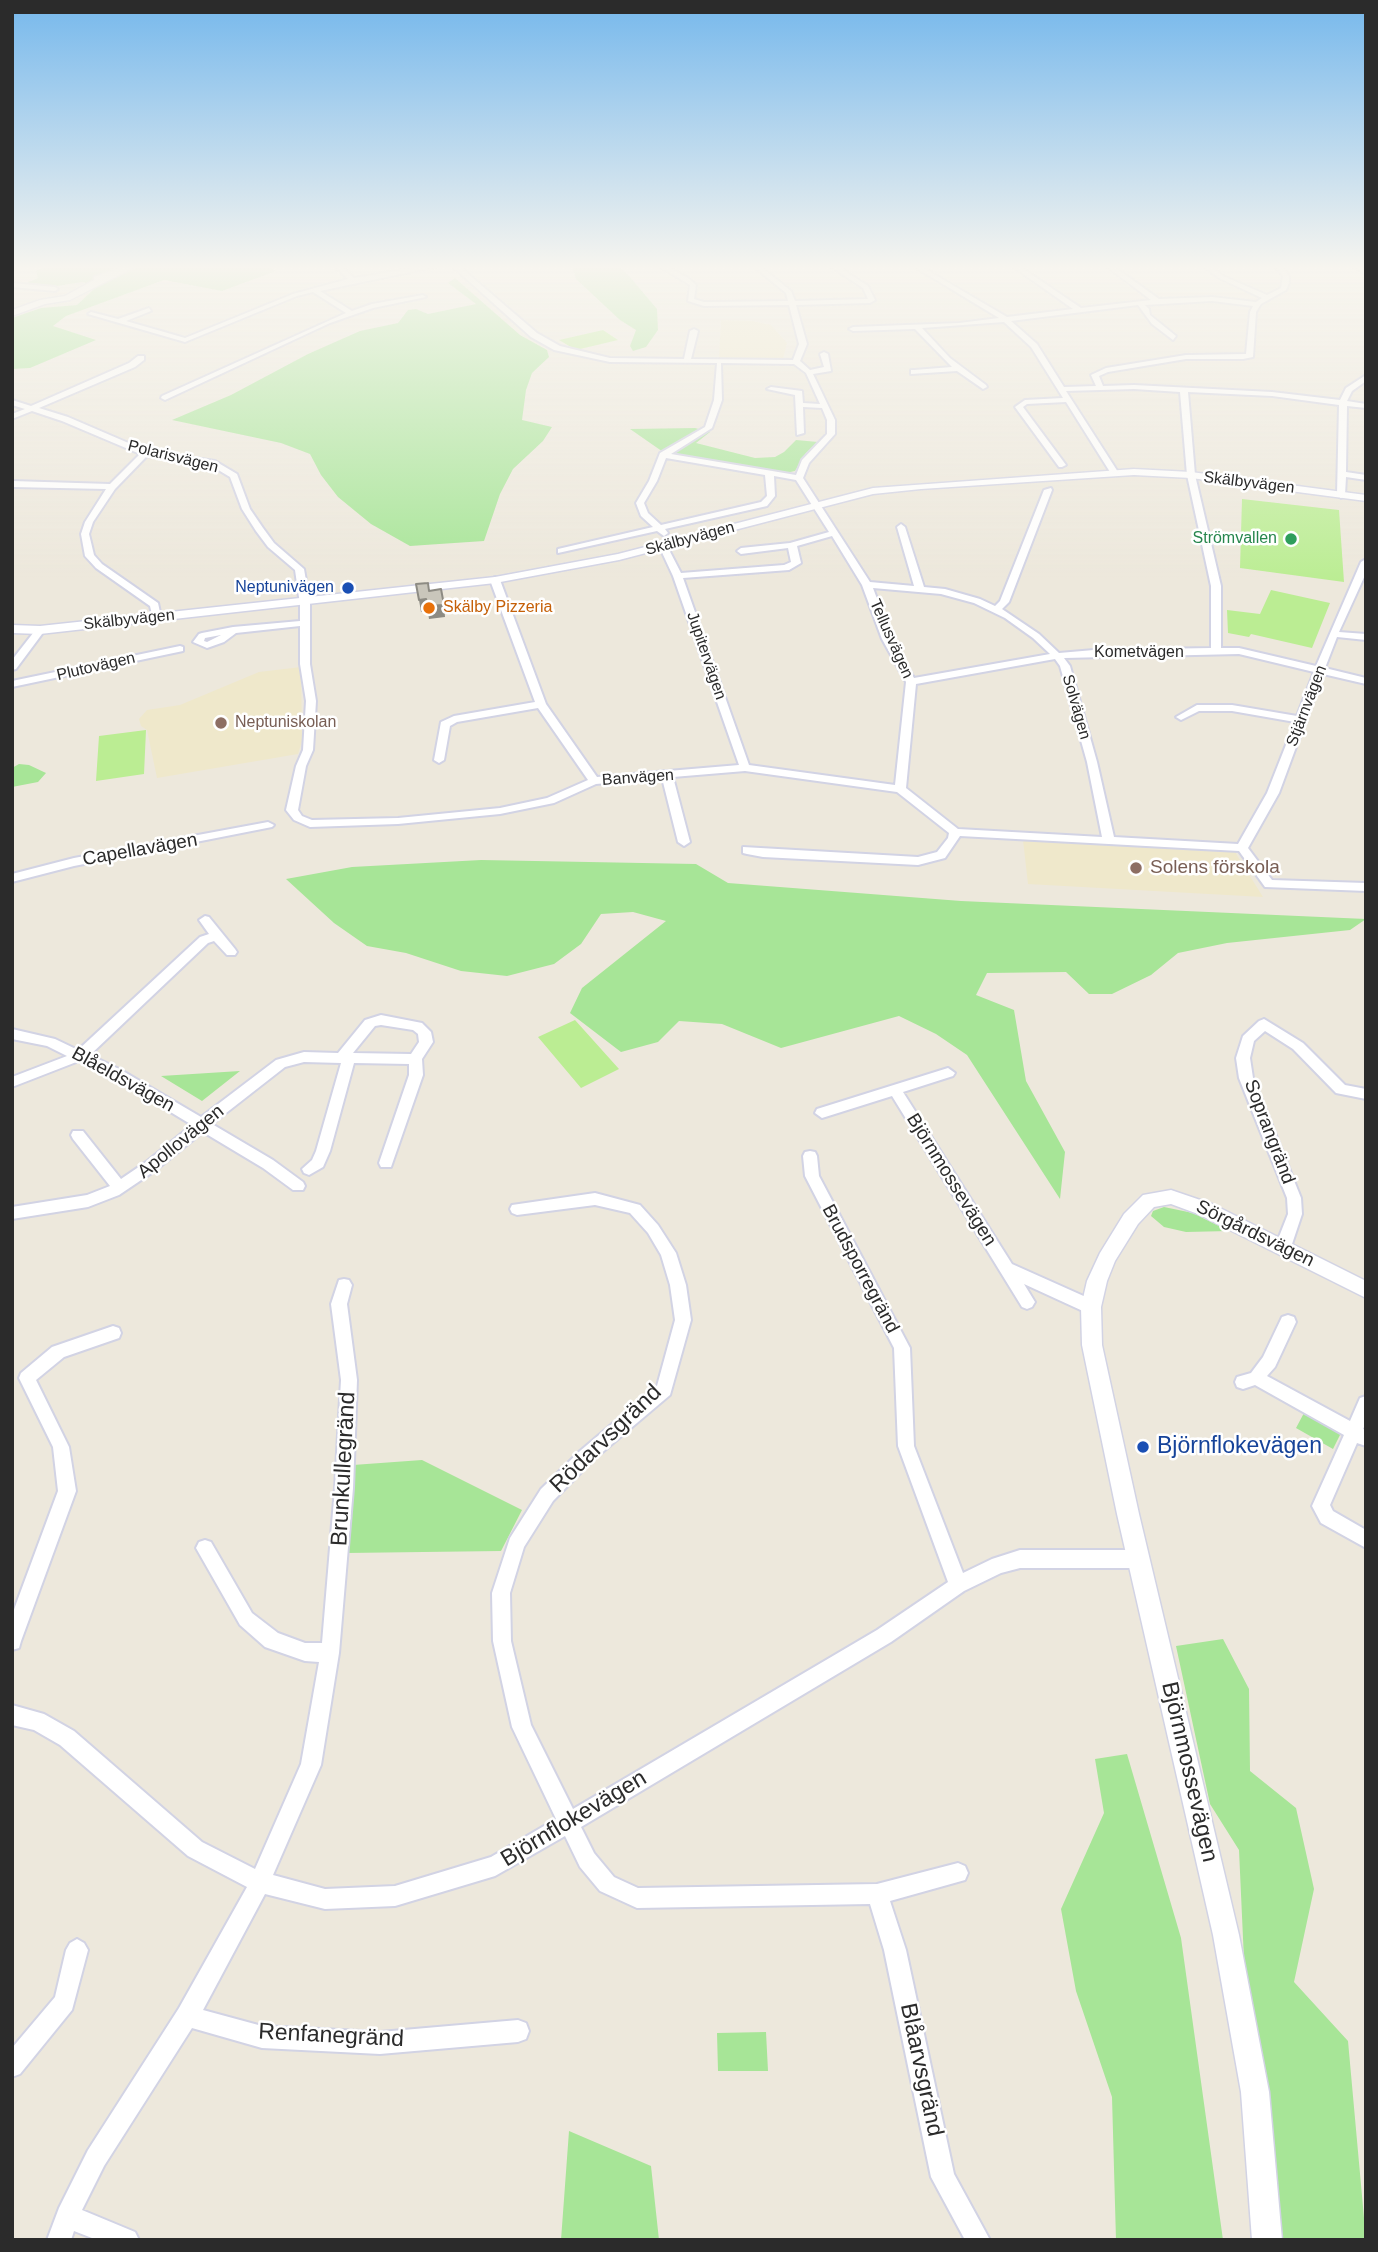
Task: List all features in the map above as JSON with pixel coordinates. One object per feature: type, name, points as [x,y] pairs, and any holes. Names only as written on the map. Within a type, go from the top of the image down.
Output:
[{"type":"street","points":[[12,417],[118,371]]},
{"type":"street","points":[[165,398],[224,371]]},
{"type":"street","points":[[666,541],[639,507],[663,455],[708,428],[718,400],[719,371]]},
{"type":"street","points":[[663,455],[799,478],[805,462],[831,434],[831,420],[809,372],[815,371]]},
{"type":"street","points":[[914,372],[928,371]]},
{"type":"street","points":[[962,371],[983,387]]},
{"type":"street","points":[[1049,371],[1114,472]]},
{"type":"street","points":[[1100,387],[1095,375],[1104,371]]},
{"type":"street","points":[[1341,495],[1343,402],[1349,390],[1366,377]]},
{"type":"street","points":[[1060,389],[1100,387],[1272,394],[1366,406]]},
{"type":"street","points":[[771,389],[799,393],[800,433]]},
{"type":"street","points":[[1184,390],[1191,475],[1216,586],[1216,652]]},
{"type":"street","points":[[1062,465],[1019,407],[1025,402],[1067,400]]},
{"type":"street","name":"Polarisvägen","points":[[12,402],[65,419],[145,453],[212,464],[234,476],[246,509],[259,529],[271,545],[299,569],[304,600]]},
{"type":"street","points":[[799,405],[824,406]]},
{"type":"street","points":[[145,453],[112,487],[89,522],[85,534],[90,556],[99,566],[155,605],[156,617]]},
{"type":"street","name":"Skälbyvägen","points":[[12,629],[40,630],[495,580],[569,568],[666,541],[873,491],[897,488],[1114,472],[1191,475],[1366,498]]},
{"type":"street","points":[[561,551],[764,504],[771,496],[772,490],[769,474]]},
{"type":"street","points":[[1342,474],[1366,478]]},
{"type":"street","name":"Tellusvägen","points":[[799,478],[867,585],[887,639],[911,682],[900,789]]},
{"type":"street","points":[[12,484],[112,487]]},
{"type":"street","points":[[997,610],[1004,602],[1048,491]]},
{"type":"street","points":[[901,527],[919,587]]},
{"type":"street","points":[[741,551],[792,545],[834,533]]},
{"type":"street","name":"Jupitervägen","points":[[666,541],[745,768]]},
{"type":"street","points":[[678,576],[786,568],[796,563],[792,545]]},
{"type":"street","name":"Stjärnvägen","points":[[1242,848],[1273,793],[1322,670],[1333,634],[1366,562]]},
{"type":"street","points":[[495,580],[541,704],[594,781]]},
{"type":"street","name":"Solvägen","points":[[867,585],[919,587],[942,591],[997,610],[1036,636],[1057,656],[1065,666],[1089,750],[1109,841]]},
{"type":"street","points":[[233,630],[305,623],[304,600]]},
{"type":"street","name":"Banvägen","points":[[305,623],[305,664],[311,701],[308,750],[301,766],[292,810],[298,818],[310,824],[398,821],[500,811],[550,800],[594,781],[745,768],[900,789]]},
{"type":"street","points":[[12,667],[40,630]]},
{"type":"street","points":[[1333,634],[1366,637]]},
{"type":"street","name":"Plutovägen","points":[[12,684],[180,649]]},
{"type":"street","name":"Kometvägen","points":[[911,682],[1057,656],[1216,652],[1239,652],[1366,681]]},
{"type":"street","points":[[439,760],[445,724],[454,719],[541,704]]},
{"type":"street","points":[[1181,717],[1197,708],[1232,708],[1301,720]]},
{"type":"street","points":[[667,776],[684,842]]},
{"type":"street","points":[[900,789],[955,832],[1242,848],[1269,884],[1366,887]]},
{"type":"street","name":"Capellavägen","points":[[12,878],[74,862],[268,825]]},
{"type":"street","points":[[747,850],[918,861],[941,855],[954,838],[955,832]]},
{"type":"street","points":[[205,920],[231,952]]},
{"type":"street","points":[[12,1082],[80,1056],[204,940],[217,936]]},
{"type":"street","points":[[309,1169],[318,1163],[323,1151],[345,1058],[370,1023],[381,1020],[417,1026],[424,1032],[426,1042],[415,1059],[416,1075],[386,1163]]},
{"type":"street","name":"Soprangränd","points":[[1283,1247],[1295,1214],[1294,1198],[1246,1078],[1243,1059],[1248,1039],[1264,1024],[1303,1050],[1341,1089],[1366,1094]]},
{"type":"street","name":"Blåeldsvägen","points":[[12,1034],[50,1042],[116,1073],[268,1164],[298,1186]]},
{"type":"street","name":"Apollovägen","points":[[12,1213],[88,1201],[120,1188],[281,1063],[304,1057],[415,1059]]},
{"type":"street","name":"Björnmossevägen","points":[[822,1113],[948,1073]]},
{"type":"street","name":"Björnmossevägen","points":[[895,1090],[1027,1302]]},
{"type":"street","points":[[78,1135],[120,1188]]},
{"type":"street","name":"Brudsporregränd","points":[[810,1156],[811,1176],[902,1348],[906,1446],[958,1585]]},
{"type":"street","name":"Sörgårdsvägen","points":[[1142,1205],[1158,1198],[1182,1199],[1366,1290]]},
{"type":"street","name":"Rödarvsgränd","points":[[517,1209],[595,1199],[635,1209],[653,1229],[668,1253],[678,1285],[683,1320],[664,1390],[586,1456],[547,1494],[516,1544],[501,1593],[502,1641],[522,1727],[569,1821]]},
{"type":"street","name":"Björnmossevägen","points":[[1142,1205],[1108,1258],[1097,1281],[1091,1307],[1092,1345],[1229,1948],[1255,2092],[1267,2240]]},
{"type":"street","points":[[1007,1269],[1091,1307]]},
{"type":"street","name":"Brunkullegränd","points":[[260,1882],[311,1765],[330,1653],[344,1488],[349,1380],[339,1304],[344,1285]]},
{"type":"street","points":[[1288,1322],[1269,1362],[1249,1380],[1359,1435]]},
{"type":"street","points":[[12,1641],[67,1490],[61,1447],[27,1378],[58,1352],[113,1333]]},
{"type":"street","points":[[1366,1403],[1359,1435],[1321,1506],[1327,1517],[1366,1540]]},
{"type":"street","points":[[205,1548],[246,1619],[272,1640],[304,1652],[330,1653]]},
{"type":"street","name":"Björnflokevägen","points":[[12,1716],[37,1721],[67,1738],[195,1849],[230,1869],[260,1882],[325,1899],[395,1896],[495,1866],[787,1695],[884,1636],[958,1585],[998,1565],[1020,1559],[1139,1559]]},
{"type":"street","points":[[569,1821],[587,1860],[607,1884],[637,1898],[877,1894],[958,1872]]},
{"type":"street","points":[[59,2240],[67,2216],[96,2158],[187,2016],[260,1882]]},
{"type":"street","name":"Blåarvsgränd","points":[[877,1894],[895,1950],[943,2177],[978,2240]]},
{"type":"street","points":[[12,2066],[64,2002],[77,1950]]},
{"type":"street","name":"Renfanegränd","points":[[187,2016],[262,2037],[380,2043],[519,2031]]},
{"type":"street","points":[[67,2216],[127,2240]]},
{"type":"shaded area","name":"Neptuniskolan","points":[[301,667],[302,741],[298,754],[157,778],[147,730],[141,726],[139,719],[147,710],[180,705],[259,672]]},
{"type":"shaded area","name":"Solens förskola","points":[[1023,840],[1235,852],[1263,897],[1028,884]]},
{"type":"green space","points":[[276,371],[534,371],[526,390],[522,420],[552,427],[543,441],[513,469],[500,494],[484,541],[410,546],[371,524],[338,497],[321,475],[310,454],[281,443],[172,420],[231,395]]},
{"type":"green space","points":[[695,428],[710,432],[696,443],[755,458],[775,457],[796,440],[818,442],[806,453],[795,471],[781,474],[666,454],[630,429]]},
{"type":"green space","name":"Strömvallen","points":[[1242,499],[1339,510],[1344,582],[1240,568]]},
{"type":"green space","points":[[1271,590],[1330,603],[1312,648],[1251,634],[1249,637],[1228,633],[1227,610],[1260,614]]},
{"type":"green space","points":[[146,730],[144,774],[96,781],[99,736]]},
{"type":"green space","points":[[19,764],[29,765],[46,773],[38,782],[12,787],[12,768]]},
{"type":"green space","points":[[481,860],[696,864],[728,883],[961,901],[1366,919],[1350,930],[1227,943],[1178,953],[1151,975],[1112,994],[1089,994],[1066,972],[987,973],[976,995],[1014,1010],[1026,1081],[1065,1152],[1060,1199],[967,1055],[936,1034],[899,1016],[781,1048],[722,1024],[679,1021],[658,1042],[621,1052],[570,1013],[582,988],[666,921],[633,912],[601,914],[581,944],[554,964],[507,976],[461,971],[406,953],[367,946],[334,923],[286,879],[352,867]]},
{"type":"green space","points":[[575,1020],[619,1069],[581,1088],[538,1037]]},
{"type":"green space","points":[[240,1071],[202,1101],[161,1076]]},
{"type":"green space","points":[[1164,1207],[1193,1213],[1229,1231],[1186,1232],[1164,1227],[1151,1216],[1153,1211]]},
{"type":"green space","points":[[1304,1413],[1341,1433],[1333,1449],[1296,1428]]},
{"type":"green space","points":[[422,1460],[522,1510],[501,1551],[346,1553],[353,1465]]},
{"type":"green space","points":[[1223,1639],[1249,1689],[1250,1771],[1296,1808],[1314,1889],[1294,1982],[1348,2041],[1366,2240],[1279,2240],[1269,2095],[1244,1960],[1239,1850],[1210,1804],[1176,1646]]},
{"type":"green space","points":[[1127,1754],[1181,1938],[1223,2240],[1116,2240],[1112,2097],[1076,1991],[1061,1909],[1104,1813],[1095,1759]]},
{"type":"green space","points":[[766,2032],[768,2071],[718,2071],[717,2033]]},
{"type":"green space","points":[[569,2131],[651,2166],[659,2240],[561,2240]]},
{"type":"building","points":[[428,583],[429,591],[441,589],[444,605],[427,606],[426,599],[419,600],[416,584]]},
{"type":"place","name":"Strömvallen","points":[[1291,539]]},
{"type":"place","name":"Neptunivägen","points":[[348,588]]},
{"type":"place","name":"Skälby Pizzeria","points":[[429,608]]},
{"type":"place","name":"Neptuniskolan","points":[[221,723]]},
{"type":"place","name":"Solens förskola","points":[[1136,868]]},
{"type":"place","name":"Björnflokevägen","points":[[1143,1447]]}]
